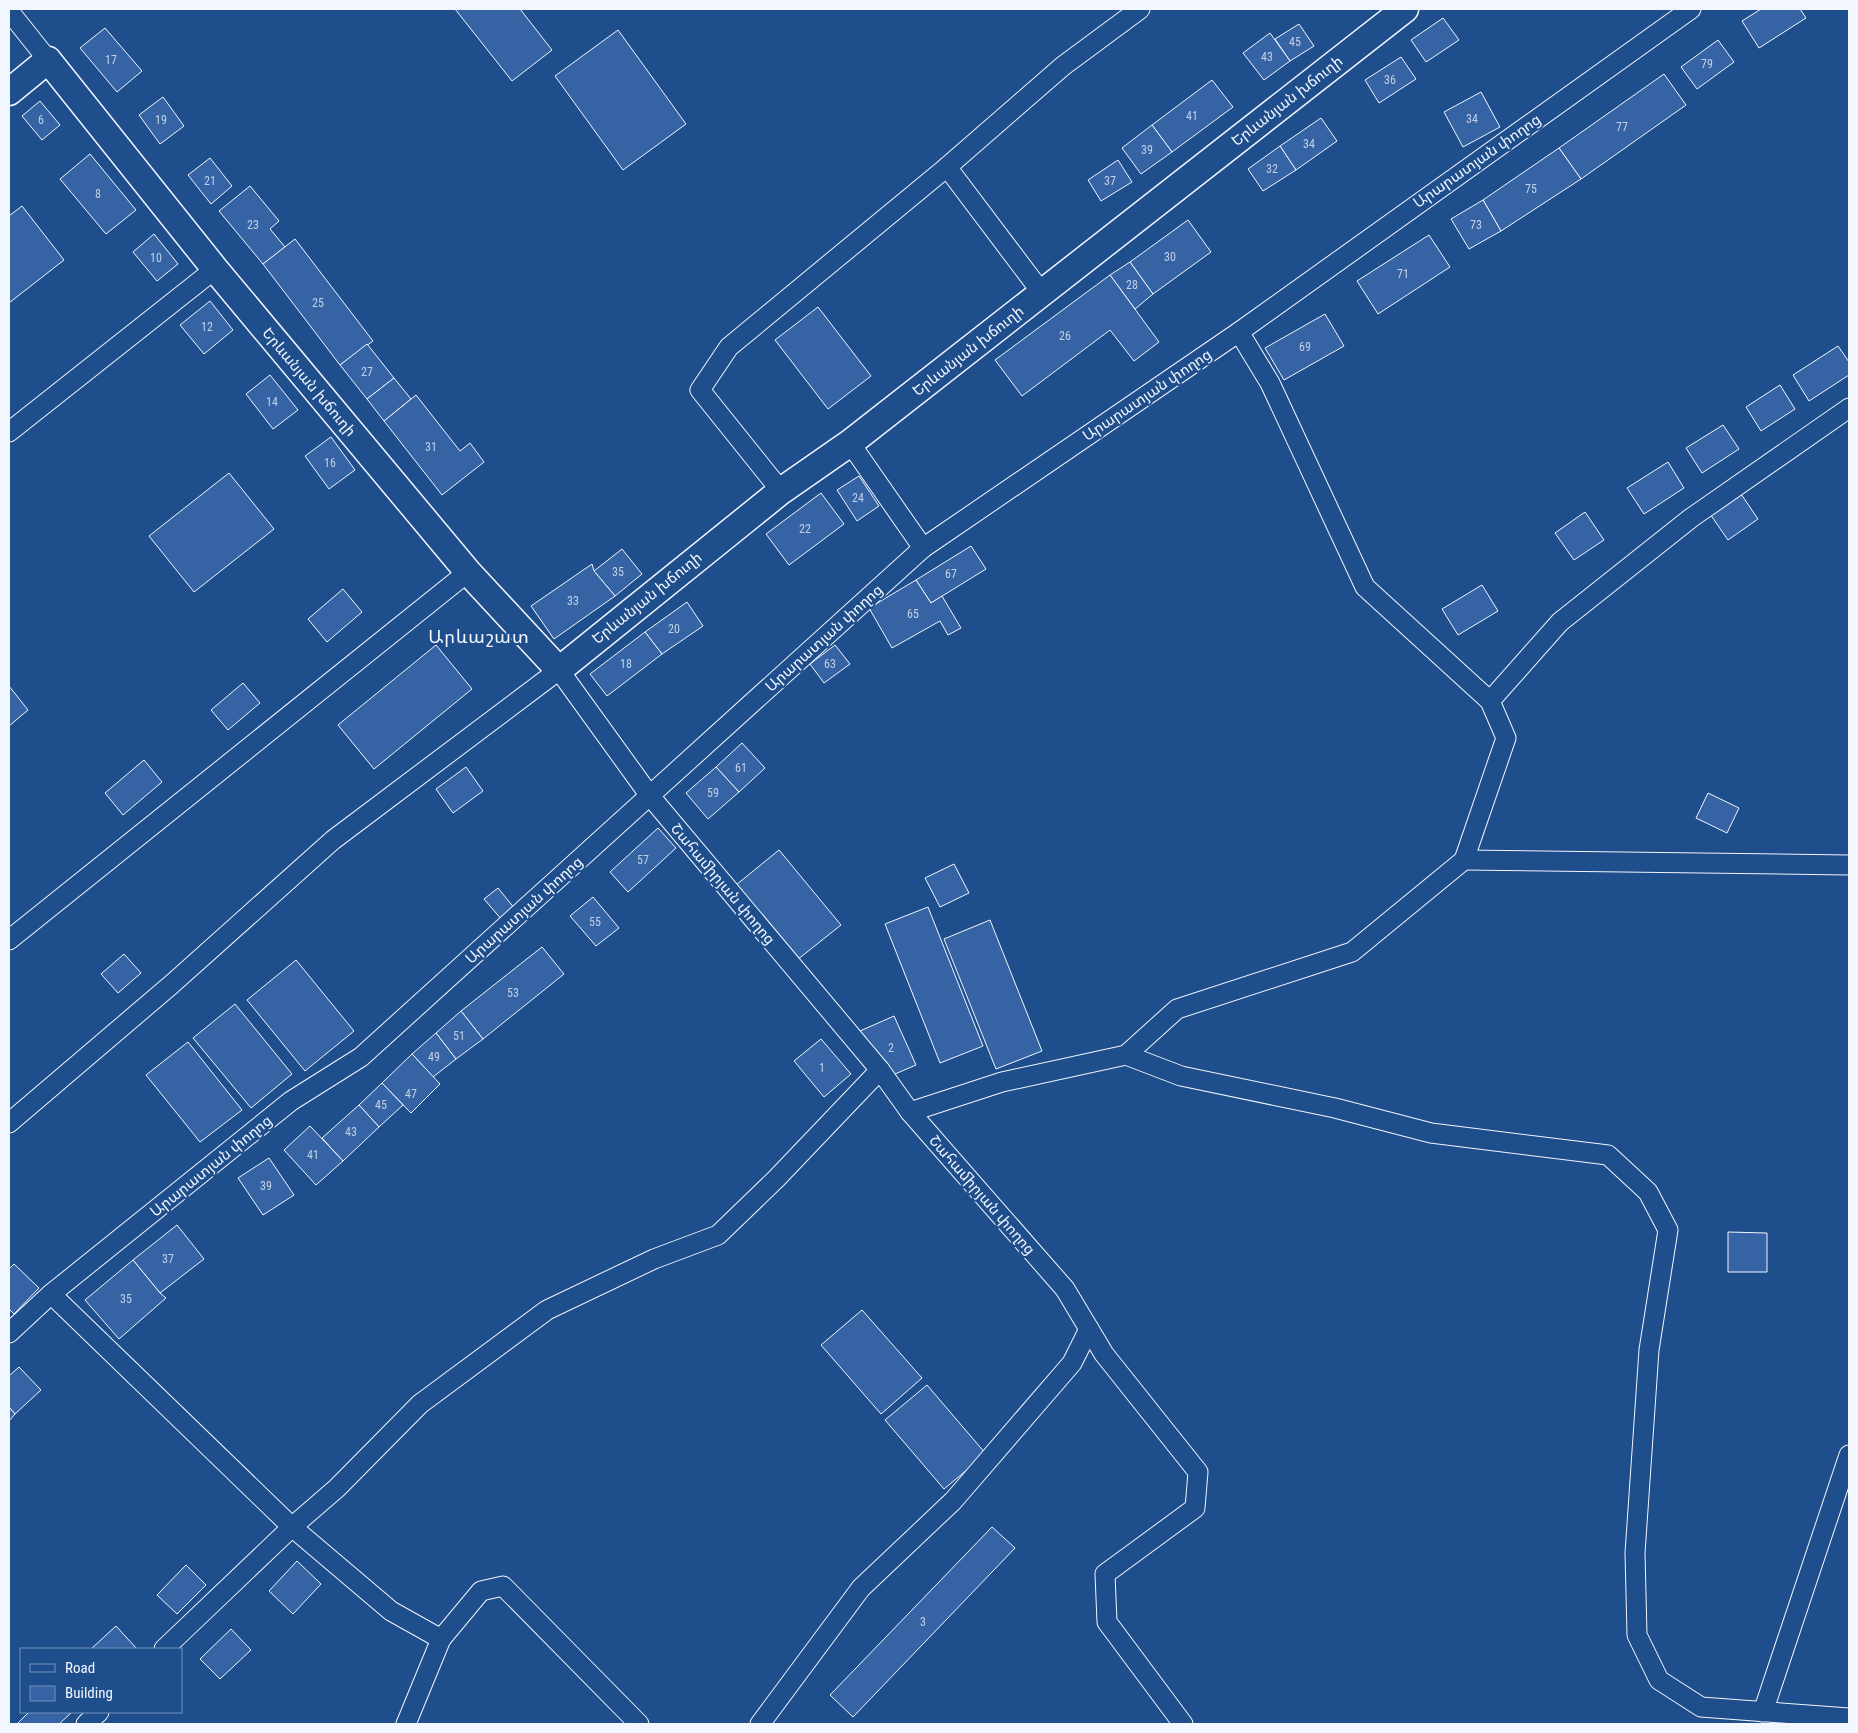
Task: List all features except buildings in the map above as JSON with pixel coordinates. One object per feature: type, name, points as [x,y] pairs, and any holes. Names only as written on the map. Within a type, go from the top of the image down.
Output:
[{"type":"main road","name":"Երևանյան խճուղի","points":[[48,60],[214,268],[468,572],[559,670],[780,491],[850,442],[1405,9]]},
{"type":"main road","points":[[9,92],[48,60]]},
{"type":"street","points":[[780,491],[700,390],[729,347],[947,167],[1063,66],[1140,9]]},
{"type":"street","name":"Արարատյան փողոց","points":[[9,1333],[51,1294],[291,1101],[361,1057],[923,548],[1239,332],[1691,9]]},
{"type":"street","points":[[9,11],[48,60]]},
{"type":"street","points":[[947,167],[1042,293]]},
{"type":"street","points":[[9,432],[214,268]]},
{"type":"street","points":[[910,1112],[1002,1082],[1126,1055],[1177,1009],[1352,952],[1464,860],[1506,738],[1490,701],[1365,587],[1270,383],[1239,332]]},
{"type":"street","points":[[1490,701],[1560,622],[1691,518],[1849,408]]},
{"type":"street","points":[[850,442],[923,548]]},
{"type":"street","points":[[9,940],[468,572]]},
{"type":"street","points":[[9,1123],[172,984],[333,840],[559,670]]},
{"type":"street","name":"Շահամիրյան փողոց","points":[[559,670],[650,796],[880,1070],[910,1112],[1066,1289],[1104,1354],[1198,1472],[1195,1508],[1106,1574],[1107,1622],[1183,1724]]},
{"type":"street","points":[[1464,860],[1849,865]]},
{"type":"street","points":[[1126,1055],[1181,1076],[1335,1108],[1431,1133],[1608,1155],[1648,1192],[1668,1230],[1649,1350],[1635,1553],[1637,1635],[1659,1680],[1701,1707],[1849,1718]]},
{"type":"street","points":[[165,1648],[292,1527],[337,1488],[420,1404],[547,1310],[654,1259],[718,1235],[776,1179],[880,1070]]},
{"type":"street","points":[[51,1294],[292,1527],[391,1611],[441,1639]]},
{"type":"street","points":[[760,1724],[861,1588],[953,1500],[1072,1363],[1089,1329]]},
{"type":"street","points":[[1763,1712],[1849,1455]]},
{"type":"street","points":[[406,1724],[441,1639],[481,1591],[503,1586],[640,1724]]},
{"type":"street","points":[[86,1724],[98,1713]]},
{"type":"district","name":"Արևաշատ","points":[[479,637]]}]
